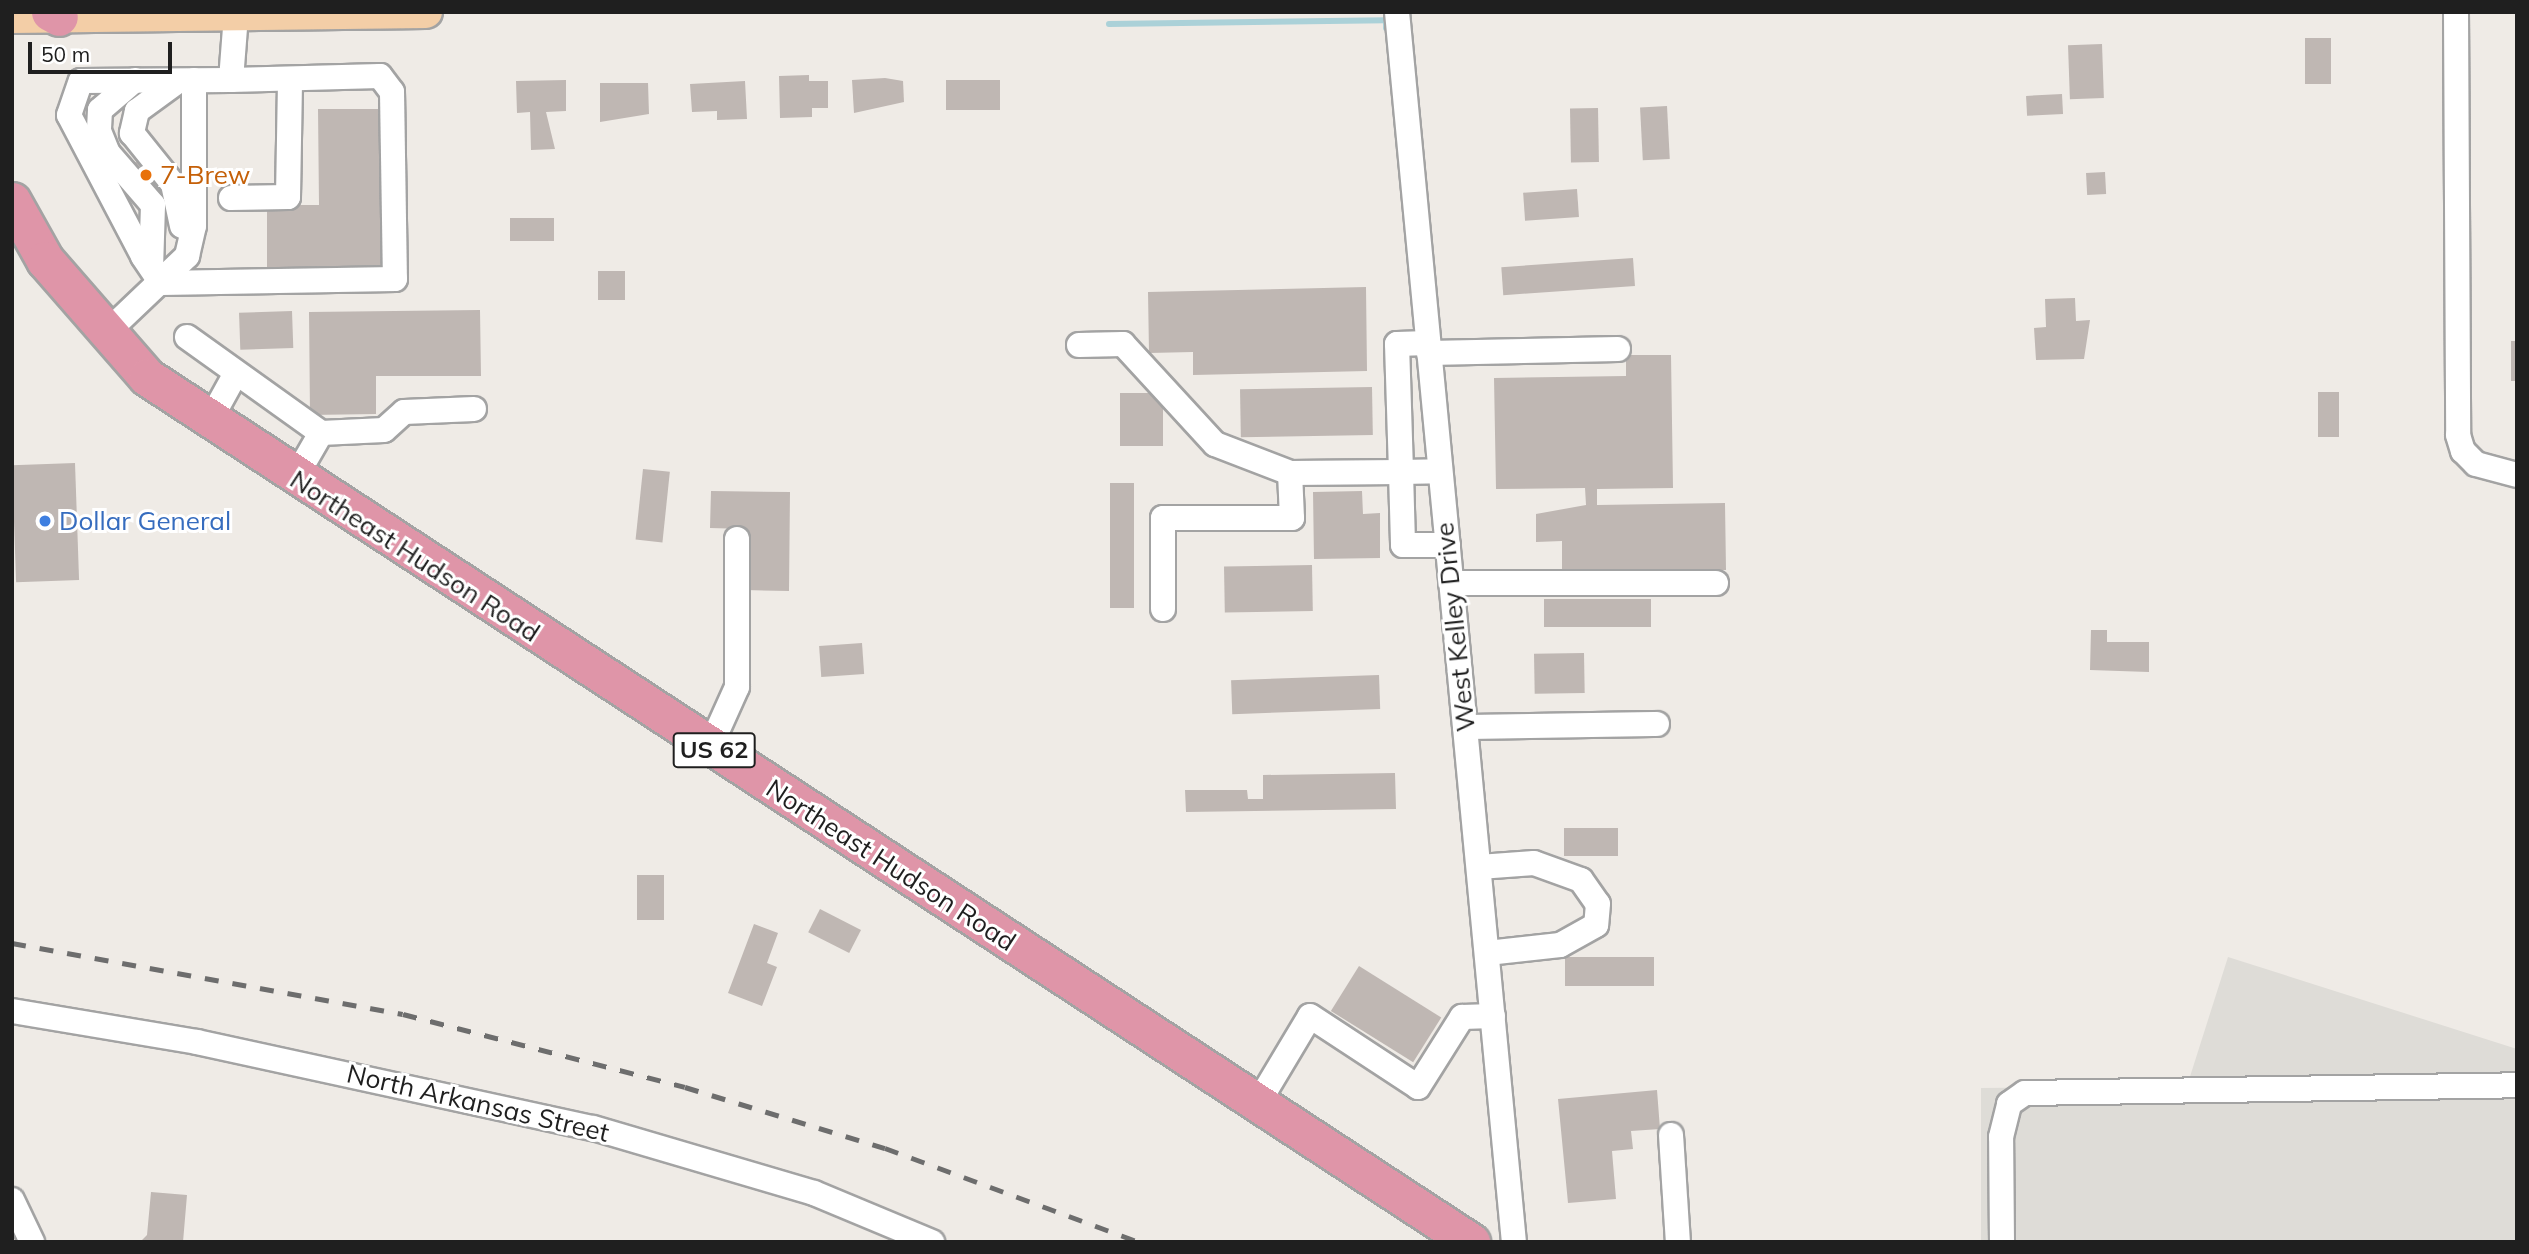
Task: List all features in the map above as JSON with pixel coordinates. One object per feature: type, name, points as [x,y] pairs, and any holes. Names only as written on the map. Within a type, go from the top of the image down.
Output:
[{"type":"highway","name":"Northeast Hudson Road","points":[[12,201],[45,260],[104,335],[147,377],[209,422],[1471,1242]]},
{"type":"main road","points":[[12,17],[54,14],[426,12]]},
{"type":"street","name":"West Kelley Drive","points":[[1396,12],[1514,1242]]},
{"type":"street","points":[[2456,12],[2458,435],[2463,452],[2476,464],[2517,475]]},
{"type":"street","points":[[231,80],[236,15]]},
{"type":"street","points":[[380,76],[392,92],[395,279],[156,275],[69,115],[81,81],[380,76]]},
{"type":"street","points":[[135,79],[100,110],[99,131],[108,153],[153,205],[156,275]]},
{"type":"street","points":[[231,198],[288,197],[290,79]]},
{"type":"street","points":[[104,335],[156,275],[178,265],[194,226],[187,80]]},
{"type":"street","points":[[178,265],[181,202],[132,133],[137,111],[187,80]]},
{"type":"street","points":[[187,337],[321,433],[384,430],[404,412],[474,409]]},
{"type":"street","points":[[1079,345],[1123,344],[1215,443],[1290,473],[1440,471]]},
{"type":"street","points":[[1448,545],[1403,545],[1397,344],[1429,348],[1618,349]]},
{"type":"street","points":[[209,422],[236,373]]},
{"type":"street","points":[[295,478],[321,433]]},
{"type":"street","points":[[1163,609],[1163,518],[1292,519],[1290,473]]},
{"type":"street","points":[[710,747],[737,687],[737,539]]},
{"type":"street","points":[[1451,583],[1716,583]]},
{"type":"street","points":[[1465,727],[1657,724]]},
{"type":"street","points":[[1479,867],[1534,863],[1581,880],[1598,904],[1596,925],[1560,945],[1487,953]]},
{"type":"street","name":"North Arkansas Street","points":[[12,1011],[197,1042],[593,1128],[814,1193],[932,1242]]},
{"type":"street","points":[[1258,1103],[1310,1016],[1418,1087],[1462,1017],[1493,1016]]},
{"type":"street","points":[[2002,1242],[2001,1137],[2009,1104],[2025,1093],[2517,1085]]},
{"type":"street","points":[[1671,1135],[1678,1242]]},
{"type":"street","points":[[12,1200],[32,1242]]},
{"type":"shaded area","points":[[2228,957],[2517,1049],[2517,1242],[1981,1242],[1981,1088],[2187,1086]]},
{"type":"building","points":[[2305,38],[2331,38],[2331,84],[2305,84]]},
{"type":"building","points":[[2102,44],[2104,98],[2070,99],[2068,45]]},
{"type":"building","points":[[809,75],[809,81],[828,81],[828,108],[812,108],[812,117],[780,118],[779,76]]},
{"type":"building","points":[[885,78],[903,81],[904,102],[854,113],[852,80]]},
{"type":"building","points":[[566,80],[566,111],[546,112],[555,149],[531,150],[530,112],[517,113],[516,81]]},
{"type":"building","points":[[946,80],[1000,80],[1000,110],[946,110]]},
{"type":"building","points":[[745,81],[747,119],[717,120],[717,111],[692,112],[690,84]]},
{"type":"building","points":[[600,83],[648,83],[649,114],[600,122]]},
{"type":"building","points":[[2062,94],[2063,114],[2027,116],[2026,96]]},
{"type":"building","points":[[1667,106],[1670,159],[1643,160],[1640,107]]},
{"type":"building","points":[[1570,108],[1598,108],[1599,162],[1571,162]]},
{"type":"building","points":[[318,109],[381,109],[382,268],[267,269],[267,205],[319,205]]},
{"type":"building","name":"7-Brew","points":[[141,157],[164,181],[152,192],[129,168]]},
{"type":"building","points":[[2105,172],[2106,194],[2087,195],[2086,173]]},
{"type":"building","points":[[1577,189],[1579,217],[1525,221],[1523,193]]},
{"type":"building","points":[[510,218],[554,218],[554,241],[510,241]]},
{"type":"building","points":[[1633,258],[1635,286],[1503,295],[1501,267]]},
{"type":"building","points":[[598,271],[625,271],[625,300],[598,300]]},
{"type":"building","points":[[1366,287],[1367,371],[1193,375],[1193,352],[1149,353],[1148,292]]},
{"type":"building","points":[[2075,298],[2076,321],[2090,320],[2084,359],[2036,360],[2034,328],[2046,327],[2045,299]]},
{"type":"building","points":[[480,310],[481,376],[376,376],[376,414],[310,415],[309,312]]},
{"type":"building","points":[[292,311],[293,348],[240,350],[239,313]]},
{"type":"building","points":[[2511,341],[2517,341],[2517,381],[2511,381]]},
{"type":"building","points":[[1626,355],[1671,355],[1673,488],[1597,489],[1597,505],[1725,503],[1726,570],[1562,573],[1562,541],[1536,542],[1536,514],[1586,505],[1585,488],[1496,489],[1494,378],[1626,376]]},
{"type":"building","points":[[1372,387],[1373,435],[1241,437],[1240,389]]},
{"type":"building","points":[[2318,392],[2339,392],[2339,437],[2318,437]]},
{"type":"building","points":[[1120,393],[1163,393],[1163,446],[1120,446]]},
{"type":"building","name":"Dollar General","points":[[75,463],[79,580],[16,582],[12,465]]},
{"type":"building","points":[[643,469],[670,472],[662,542],[636,540]]},
{"type":"building","points":[[1110,483],[1134,483],[1134,608],[1110,608]]},
{"type":"building","points":[[711,491],[790,492],[789,591],[745,590],[746,529],[710,528]]},
{"type":"building","points":[[1362,491],[1363,514],[1380,513],[1380,558],[1314,559],[1313,492]]},
{"type":"building","points":[[1312,565],[1313,611],[1225,613],[1224,567]]},
{"type":"building","points":[[1544,599],[1651,599],[1651,627],[1544,627]]},
{"type":"building","points":[[2091,630],[2107,630],[2107,642],[2149,642],[2149,672],[2090,670]]},
{"type":"building","points":[[862,643],[864,674],[821,677],[819,646]]},
{"type":"building","points":[[1584,653],[1585,693],[1535,694],[1534,654]]},
{"type":"building","points":[[1379,675],[1380,709],[1232,714],[1231,680]]},
{"type":"building","points":[[1395,773],[1396,809],[1186,812],[1185,790],[1247,790],[1248,799],[1263,799],[1263,775]]},
{"type":"building","points":[[1564,828],[1618,828],[1618,856],[1564,856]]},
{"type":"building","points":[[637,875],[664,875],[664,920],[637,920]]},
{"type":"building","points":[[820,909],[861,930],[849,953],[808,932]]},
{"type":"building","points":[[754,924],[778,933],[767,963],[777,967],[762,1006],[728,993]]},
{"type":"building","points":[[1565,957],[1654,957],[1654,986],[1565,986]]},
{"type":"building","points":[[1359,966],[1441,1017],[1413,1062],[1331,1011]]},
{"type":"building","points":[[1657,1090],[1660,1129],[1631,1131],[1633,1149],[1612,1151],[1616,1199],[1568,1203],[1558,1099]]},
{"type":"building","points":[[151,1192],[187,1195],[183,1242],[140,1242],[147,1235]]},
{"type":"waterway","points":[[1109,24],[1386,20],[1386,28]]},
{"type":"railway","points":[[12,943],[403,1014],[685,1087],[885,1148],[1139,1242]]},
{"type":"place","name":"7-Brew","points":[[146,175]]},
{"type":"place","name":"Dollar General","points":[[45,521]]}]
